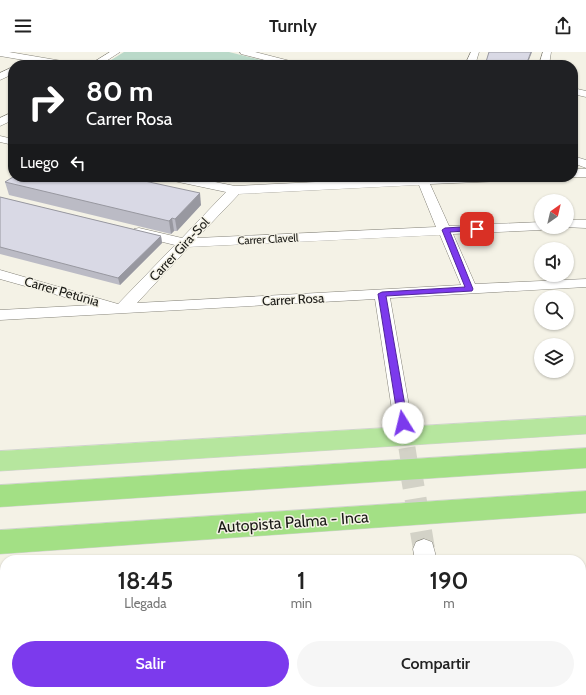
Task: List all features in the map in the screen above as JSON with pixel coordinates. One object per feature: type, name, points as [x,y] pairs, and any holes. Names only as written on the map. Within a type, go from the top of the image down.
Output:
[{"type":"highway","points":[[0,461],[586,425]]},
{"type":"highway","points":[[0,496],[586,458]]},
{"type":"highway","name":"Autopista Palma - Inca","points":[[0,542],[586,502]]},
{"type":"street","points":[[34,59],[47,52]]},
{"type":"street","points":[[102,60],[116,52]]},
{"type":"street","points":[[244,52],[275,60]]},
{"type":"street","points":[[0,53],[40,60]]},
{"type":"street","points":[[197,182],[235,190],[372,182]]},
{"type":"street","points":[[425,182],[470,289]]},
{"type":"street","name":"Carrer Gira-Sol","points":[[123,308],[235,190]]},
{"type":"street","points":[[574,224],[586,224]]},
{"type":"street","name":"Carrer Clavell","points":[[130,230],[184,243],[534,226]]},
{"type":"street","name":"Carrer Petúnia","points":[[0,274],[123,308]]},
{"type":"street","name":"Carrer Rosa","points":[[0,315],[586,283]]},
{"type":"street","points":[[382,294],[403,423]]},
{"type":"green space","points":[[124,52],[229,52],[261,60],[111,60]]},
{"type":"building","points":[[489,52],[531,52],[528,60],[487,60]]},
{"type":"building","points":[[8,180],[8,182],[149,182],[200,193],[175,219],[172,218],[169,221],[5,182]]},
{"type":"building","points":[[0,197],[161,236],[118,278],[0,247]]},
{"type":"tunnel","points":[[403,423],[410,467]]},
{"type":"tunnel","points":[[410,466],[424,549]]},
{"type":"route","points":[[403,423],[390,335],[382,294],[470,289],[445,230],[477,229]]}]
